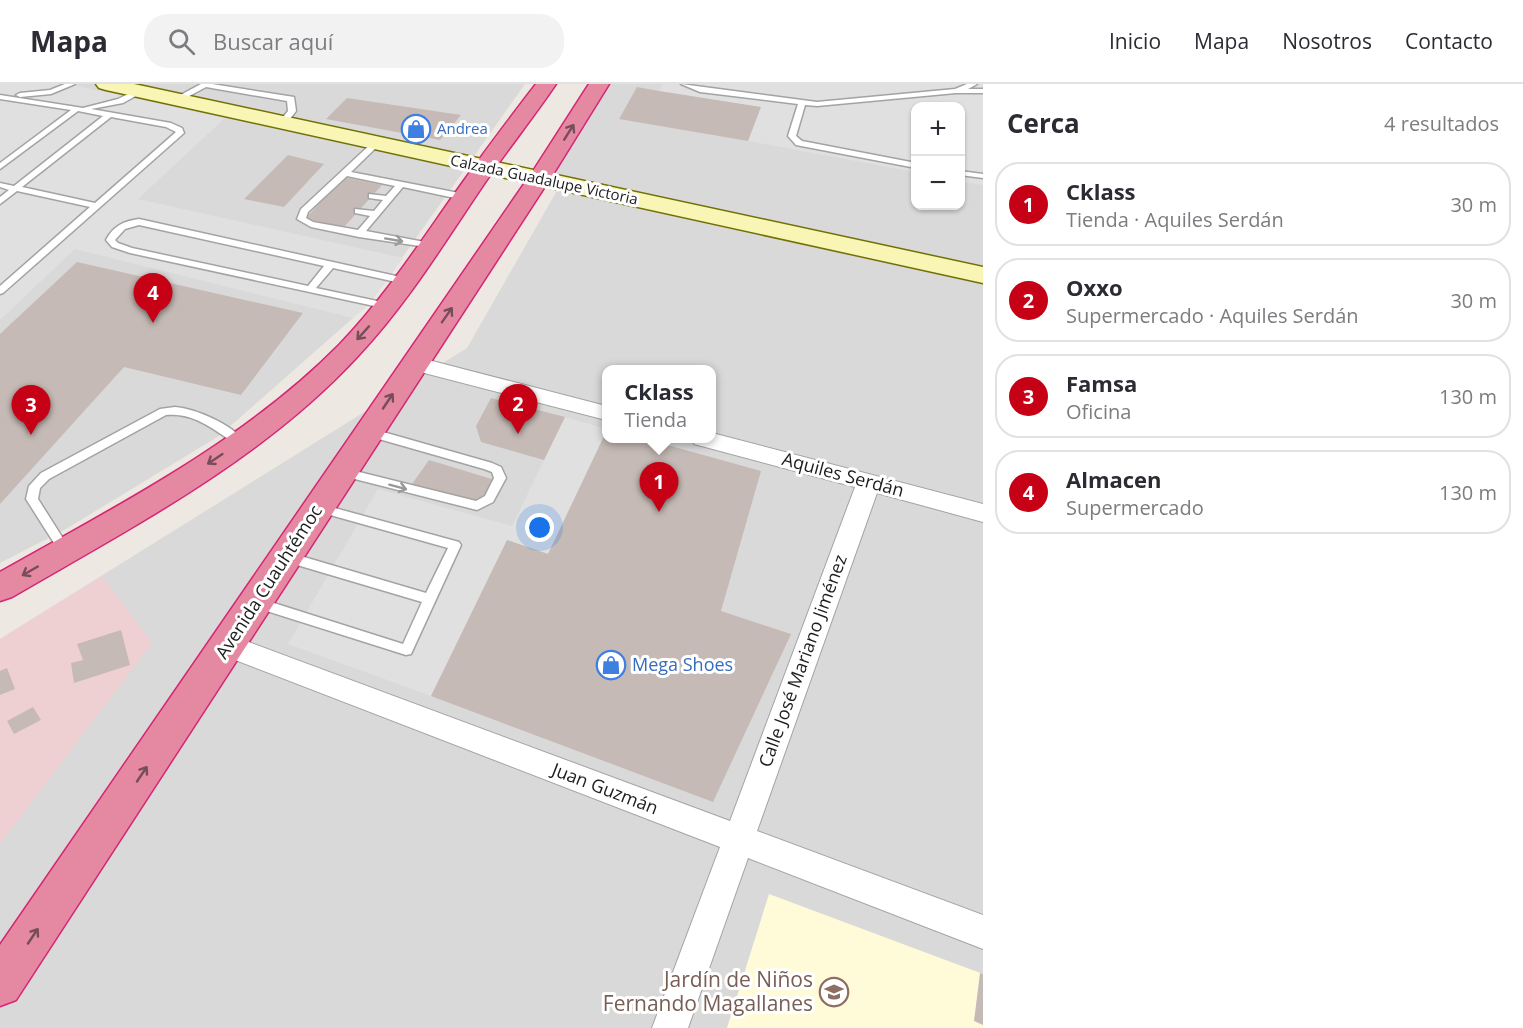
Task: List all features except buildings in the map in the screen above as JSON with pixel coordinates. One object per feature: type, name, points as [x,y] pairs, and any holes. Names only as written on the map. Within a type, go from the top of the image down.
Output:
[{"type":"highway","points":[[0,588],[135,511],[240,441],[310,387],[388,306],[484,168],[546,84]]},
{"type":"highway","name":"Avenida Cuauhtémoc","points":[[0,984],[538,179],[592,88]]},
{"type":"street","name":"Calzada Guadalupe Victoria","points":[[106,84],[983,275]]},
{"type":"street","points":[[413,363],[602,412]]},
{"type":"street","name":"Aquiles Serdán","points":[[716,442],[983,513]]},
{"type":"street","name":"Calle José Mariano Jiménez","points":[[670,1028],[869,482]]},
{"type":"street","name":"Juan Guzmán","points":[[227,645],[983,932]]},
{"type":"lane","points":[[0,96],[32,95],[62,89],[71,84]]},
{"type":"lane","points":[[685,84],[700,90],[802,103],[838,103],[956,91],[968,87],[983,91]]},
{"type":"lane","points":[[968,87],[983,100]]},
{"type":"lane","points":[[0,167],[77,109],[120,101],[138,91]]},
{"type":"lane","points":[[0,96],[168,125],[179,130],[180,133],[0,291]]},
{"type":"lane","points":[[802,103],[792,136],[799,143],[911,165]]},
{"type":"lane","points":[[0,201],[109,116]]},
{"type":"lane","points":[[377,143],[301,215],[305,222],[430,246]]},
{"type":"lane","points":[[345,173],[464,197]]},
{"type":"lane","points":[[965,174],[983,176]]},
{"type":"lane","points":[[358,234],[400,184]]},
{"type":"lane","points":[[0,185],[95,206]]},
{"type":"lane","points":[[372,196],[388,199]]},
{"type":"lane","points":[[358,211],[375,214]]},
{"type":"lane","points":[[388,306],[130,250],[115,245],[110,240],[125,224],[139,222],[405,281]]},
{"type":"lane","points":[[310,289],[330,265]]},
{"type":"lane","points":[[65,551],[32,499],[35,486],[45,476],[164,412],[174,410],[187,410],[240,441]]},
{"type":"lane","points":[[341,472],[477,506],[489,499],[500,478],[497,471],[488,466],[368,431]]},
{"type":"lane","points":[[256,602],[406,650],[455,546],[318,507]]},
{"type":"lane","points":[[286,557],[430,599]]},
{"type":"shaded area","points":[[0,84],[525,84],[370,303],[219,436],[66,529],[0,563]]},
{"type":"shaded area","points":[[0,84],[68,84],[225,118],[138,199],[403,258],[370,303],[353,318],[75,249],[0,320]]},
{"type":"shaded area","points":[[599,84],[983,84],[983,276],[538,179]]},
{"type":"shaded area","points":[[663,84],[983,84],[983,185],[965,182],[965,102],[911,102],[911,171],[748,141],[760,107],[659,91]]},
{"type":"shaded area","points":[[558,189],[983,282],[983,1028],[0,1028],[0,639],[467,348]]},
{"type":"shaded area","points":[[565,417],[602,428],[602,440],[548,554],[507,541],[431,696],[288,644],[378,489],[512,526]]},
{"type":"shaded area","points":[[102,576],[152,643],[0,844],[0,639]]},
{"type":"shaded area","name":"Jardín de Niños Fernando Magallanes","points":[[769,894],[983,974],[983,1028],[727,1028]]},
{"type":"place","name":"Andrea","points":[[416,129]]},
{"type":"place","name":"Almacen","points":[[153,323]]},
{"type":"place","name":"Oxxo","points":[[518,434]]},
{"type":"place","name":"Famsa","points":[[31,435]]},
{"type":"place","name":"Cklass","points":[[659,512]]},
{"type":"place","name":"Mega Shoes","points":[[611,665]]},
{"type":"place","name":"Jardín de Niños Fernando Magallanes","points":[[834,992]]}]
